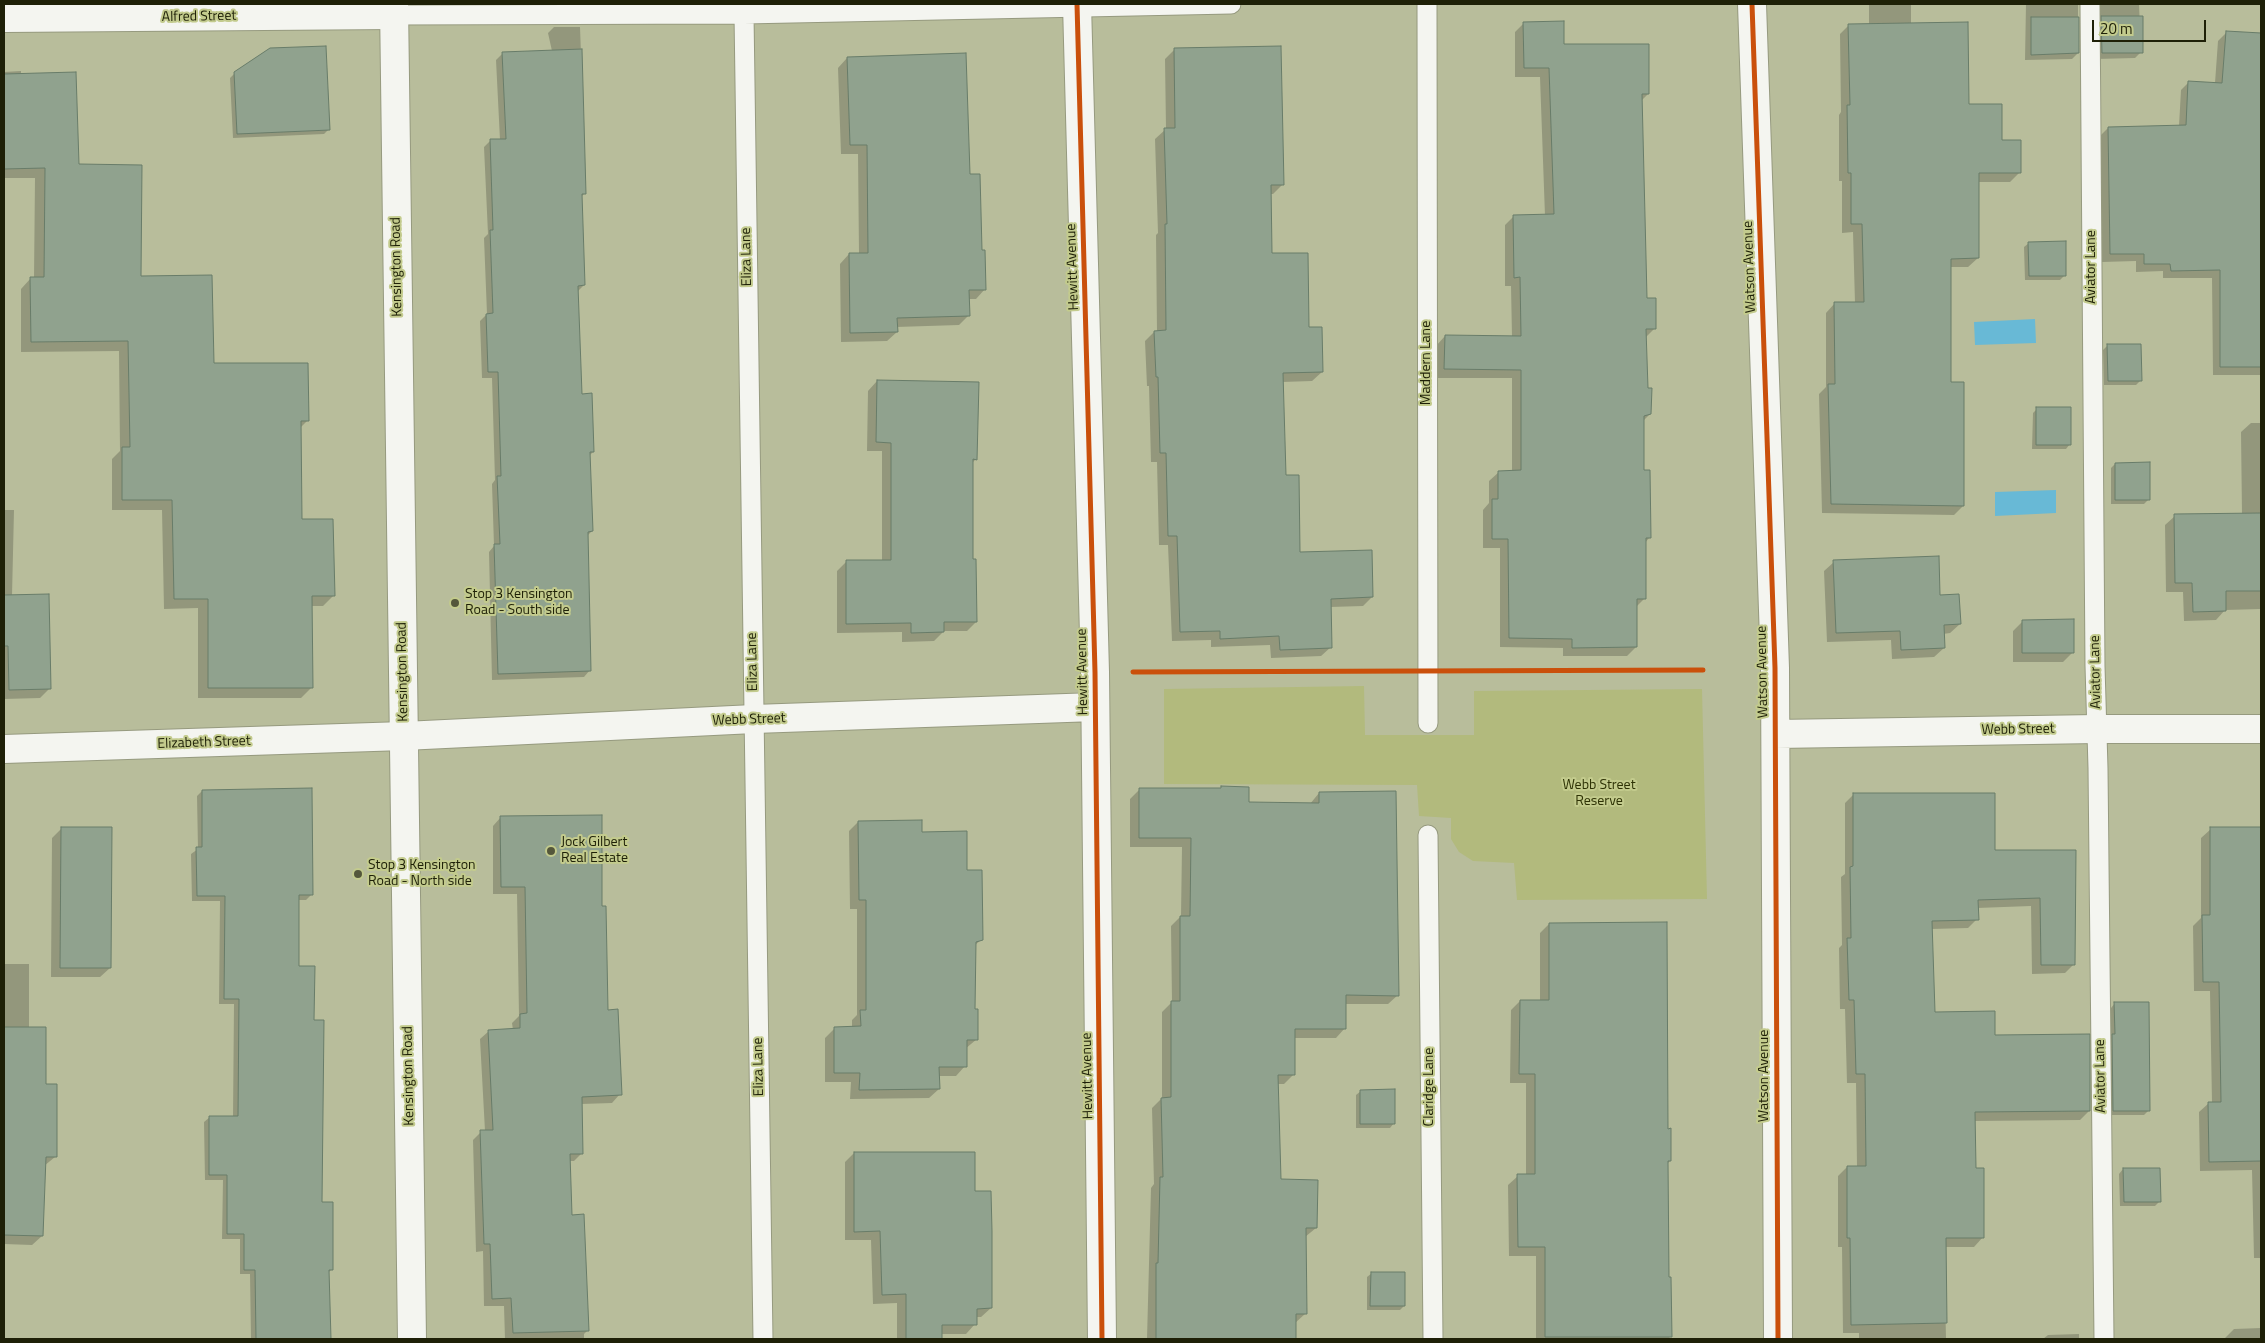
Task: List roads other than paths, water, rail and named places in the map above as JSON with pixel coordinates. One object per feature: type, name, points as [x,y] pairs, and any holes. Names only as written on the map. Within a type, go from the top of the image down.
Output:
[{"type":"street","name":"Watson Avenue","points":[[1752,4],[1775,668],[1778,1339]]},
{"type":"street","name":"Hewitt Avenue","points":[[1077,6],[1095,707],[1102,1339]]},
{"type":"street","name":"Alfred Street","points":[[4,18],[394,9]]},
{"type":"street","name":"Kensington Road","points":[[394,9],[412,1339]]},
{"type":"street","name":"Webb Street","points":[[404,736],[754,719],[1095,707]]},
{"type":"street","name":"Webb Street","points":[[1776,734],[2097,729],[2261,729]]},
{"type":"street","name":"Elizabeth Street","points":[[4,749],[404,736]]},
{"type":"lane","points":[[394,9],[744,14],[1230,4]]},
{"type":"lane","name":"Maddern Lane","points":[[1427,4],[1428,723]]},
{"type":"lane","name":"Aviator Lane","points":[[2090,4],[2104,1339]]},
{"type":"lane","name":"Eliza Lane","points":[[744,14],[763,1339]]},
{"type":"lane","name":"Claridge Lane","points":[[1428,835],[1433,1339]]},
{"type":"water","points":[[2035,319],[2036,343],[1975,345],[1974,322]]},
{"type":"water","points":[[2056,490],[2056,513],[1995,516],[1995,492]]},
{"type":"place","name":"Stop 3 Kensington Road - South side","points":[[455,603]]},
{"type":"place","name":"Jock Gilbert Real Estate","points":[[551,851]]},
{"type":"place","name":"Stop 3 Kensington Road - North side","points":[[358,874]]},
{"type":"park label","name":"Webb Street Reserve","points":[[1599,794]]}]
